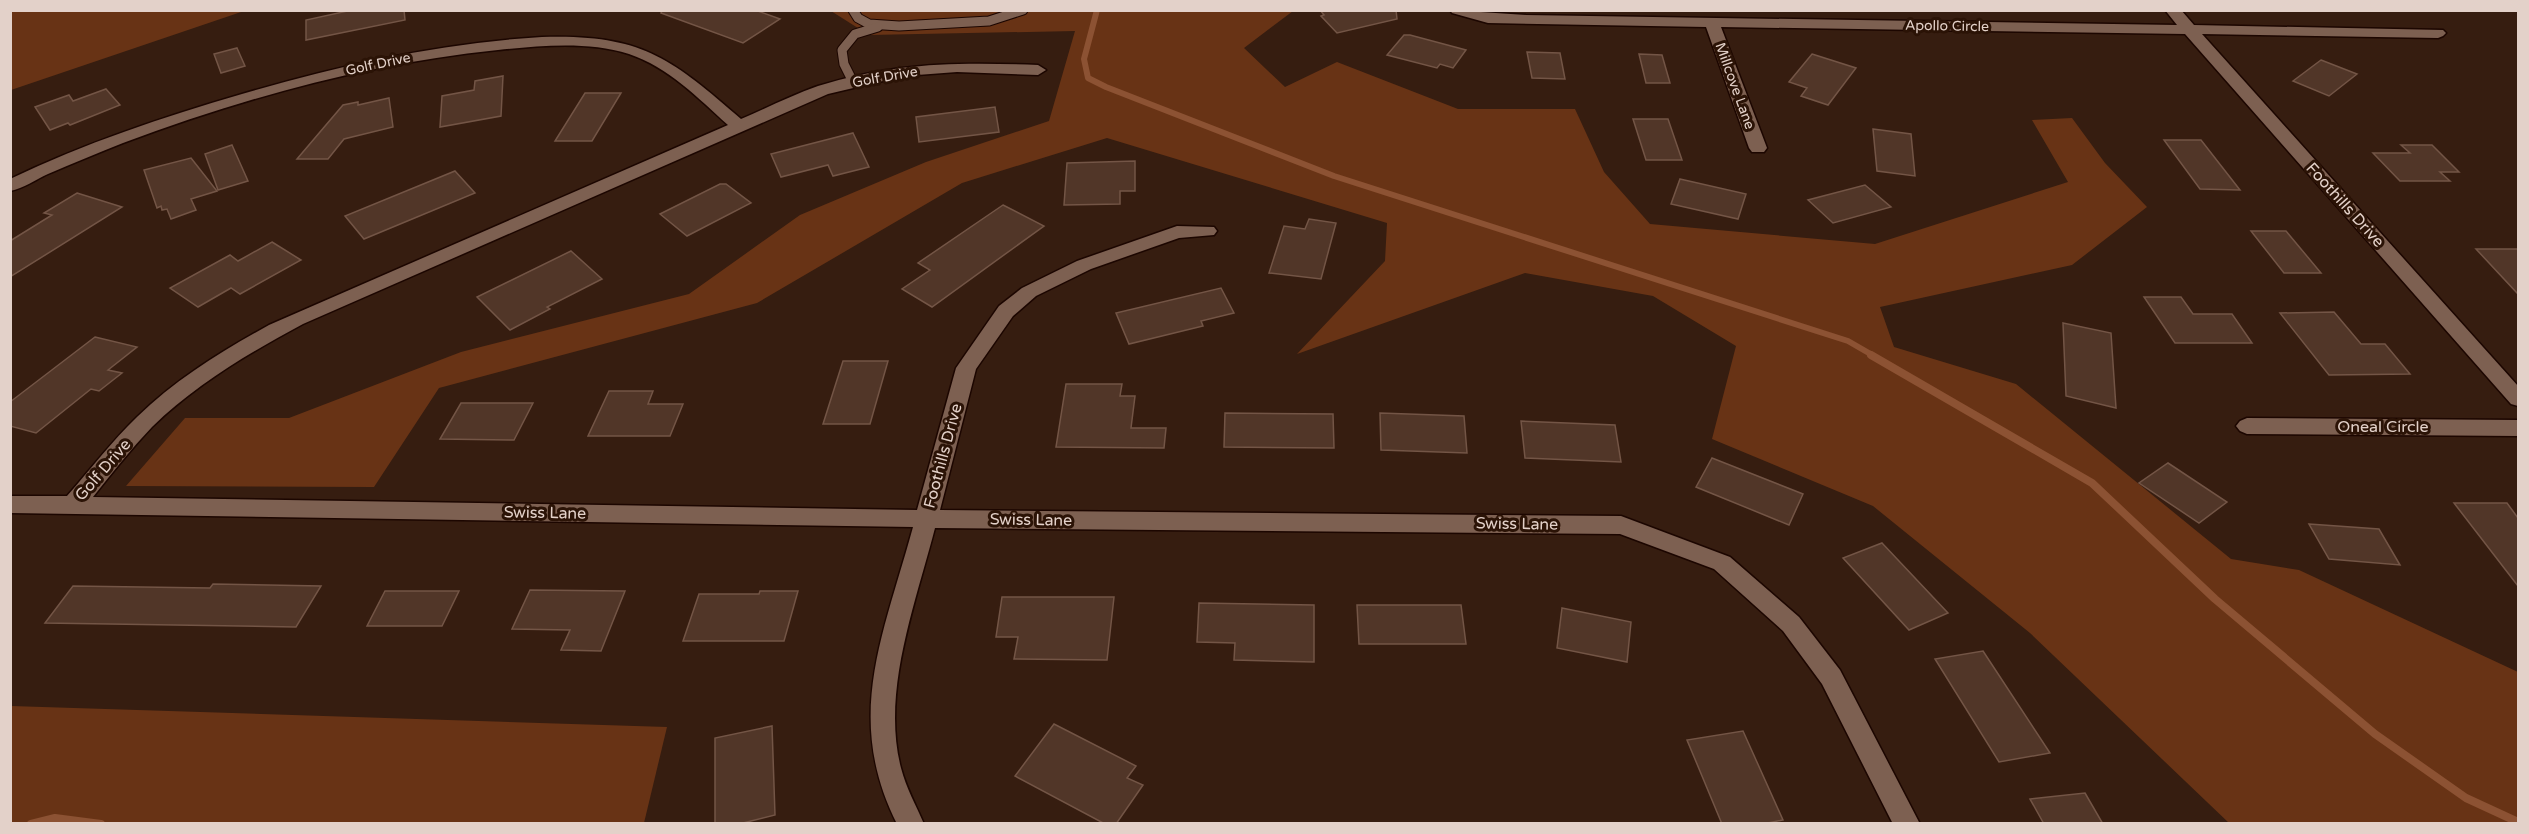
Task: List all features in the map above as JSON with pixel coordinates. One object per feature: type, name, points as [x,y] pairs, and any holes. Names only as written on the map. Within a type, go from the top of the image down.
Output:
[{"type":"street","name":"Apollo Circle","points":[[1457,10],[1488,18],[1516,20],[2438,33]]},
{"type":"street","name":"Foothills Drive","points":[[2172,10],[2518,399]]},
{"type":"street","name":"Millcove Lane","points":[[1712,23],[1758,148]]},
{"type":"street","name":"Golf Drive","points":[[10,186],[75,156],[132,135],[283,87],[408,58],[516,43],[573,41],[635,51],[655,59],[678,74],[739,126]]},
{"type":"street","name":"Golf Drive","points":[[73,505],[147,421],[200,377],[264,336],[296,319],[823,90],[904,71],[957,67],[1038,70]]},
{"type":"street","name":"Foothills Drive","points":[[911,824],[901,806],[888,770],[881,738],[880,710],[886,672],[966,368],[1006,310],[1029,292],[1084,265],[1177,231],[1208,231]]},
{"type":"street","name":"Oneal Circle","points":[[2247,426],[2518,428]]},
{"type":"street","name":"Swiss Lane","points":[[10,504],[925,519],[1621,525],[1722,563],[1791,624],[1831,677],[1906,824]]},
{"type":"lane","points":[[853,10],[858,18],[869,24],[882,26],[988,21],[1023,10]]},
{"type":"lane","points":[[853,82],[844,64],[842,50],[855,34],[882,26]]},
{"type":"shaded area","points":[[11,10],[244,10],[244,11],[11,90]]},
{"type":"shaded area","points":[[831,11],[1293,11],[1244,48],[1285,87],[1337,62],[1458,109],[1575,109],[1604,172],[1650,224],[1875,244],[2068,182],[2032,120],[2072,118],[2105,163],[2147,207],[2072,265],[1880,307],[1894,347],[2016,384],[2231,559],[2299,570],[2518,672],[2518,823],[2229,823],[2030,633],[1873,506],[1712,439],[1736,346],[1653,296],[1525,273],[1297,354],[1385,261],[1387,223],[1107,138],[962,183],[757,303],[439,388],[374,487],[126,486],[185,418],[289,418],[461,352],[689,294],[800,215],[926,162],[1049,121],[1075,31],[869,35]]},
{"type":"shaded area","points":[[11,706],[667,727],[644,823],[11,824]]},
{"type":"building","points":[[352,10],[404,10],[405,20],[306,40],[306,20]]},
{"type":"building","points":[[662,10],[755,10],[780,19],[743,43],[661,13]]},
{"type":"building","points":[[1320,10],[1396,10],[1397,19],[1337,33],[1321,16],[1324,15]]},
{"type":"building","points":[[1404,35],[1466,50],[1453,68],[1440,64],[1437,68],[1387,55]]},
{"type":"building","points":[[237,48],[245,66],[221,73],[214,54]]},
{"type":"building","points":[[1527,52],[1560,53],[1565,79],[1532,78]]},
{"type":"building","points":[[1639,54],[1662,55],[1670,83],[1646,83]]},
{"type":"building","points":[[1812,54],[1856,68],[1828,105],[1801,96],[1807,88],[1789,82]]},
{"type":"building","points":[[2321,60],[2357,74],[2329,96],[2293,81]]},
{"type":"building","points":[[503,76],[501,116],[440,127],[442,96],[474,90],[475,81]]},
{"type":"building","points":[[106,89],[120,105],[70,125],[68,123],[50,130],[35,107],[69,95],[73,101]]},
{"type":"building","points":[[585,93],[621,93],[592,141],[555,141]]},
{"type":"building","points":[[389,98],[393,127],[344,139],[328,159],[297,159],[343,105],[358,102],[358,105]]},
{"type":"building","points":[[995,107],[999,132],[919,142],[916,117]]},
{"type":"building","points":[[1633,119],[1668,119],[1682,160],[1646,160]]},
{"type":"building","points":[[1873,129],[1911,134],[1915,176],[1877,171]]},
{"type":"building","points":[[853,133],[869,167],[833,176],[828,165],[781,177],[771,154]]},
{"type":"building","points":[[2164,140],[2201,140],[2240,190],[2200,189]]},
{"type":"building","points":[[232,145],[248,181],[218,190],[205,154]]},
{"type":"building","points":[[2401,145],[2432,145],[2459,172],[2440,172],[2450,181],[2400,181],[2373,153],[2410,153]]},
{"type":"building","points":[[191,158],[217,191],[191,199],[196,210],[171,219],[167,209],[162,210],[161,206],[157,208],[144,170]]},
{"type":"building","points":[[1135,161],[1135,191],[1120,191],[1120,204],[1064,205],[1067,163]]},
{"type":"building","points":[[455,171],[475,193],[364,239],[345,216]]},
{"type":"building","points":[[1680,179],[1746,194],[1738,219],[1671,204]]},
{"type":"building","points":[[720,184],[726,184],[751,203],[687,236],[660,214]]},
{"type":"building","points":[[1865,185],[1891,207],[1833,223],[1808,200]]},
{"type":"building","points":[[77,193],[122,207],[10,277],[10,241],[52,215],[44,213]]},
{"type":"building","points":[[1003,205],[1044,226],[932,307],[902,289],[930,270],[918,263]]},
{"type":"building","points":[[1309,219],[1336,223],[1321,279],[1269,273],[1284,226],[1305,229]]},
{"type":"building","points":[[2251,231],[2286,231],[2321,273],[2284,273]]},
{"type":"building","points":[[272,242],[301,260],[240,294],[231,288],[198,307],[170,288],[230,255],[238,261]]},
{"type":"building","points":[[2476,249],[2518,249],[2518,294]]},
{"type":"building","points":[[571,251],[602,279],[547,307],[550,309],[510,330],[477,297]]},
{"type":"building","points":[[1221,288],[1234,313],[1201,321],[1203,326],[1129,344],[1116,313]]},
{"type":"building","points":[[2144,297],[2181,297],[2193,314],[2232,314],[2252,343],[2175,343]]},
{"type":"building","points":[[2334,312],[2361,344],[2385,344],[2410,374],[2329,375],[2280,313]]},
{"type":"building","points":[[2063,323],[2111,333],[2116,408],[2066,396]]},
{"type":"building","points":[[95,337],[137,347],[108,370],[122,373],[99,391],[91,389],[36,433],[10,426],[10,402]]},
{"type":"building","points":[[843,361],[888,361],[870,424],[823,424]]},
{"type":"building","points":[[1066,384],[1122,384],[1120,396],[1135,396],[1131,428],[1166,428],[1164,448],[1056,447]]},
{"type":"building","points":[[609,391],[653,391],[648,404],[683,404],[670,436],[588,436]]},
{"type":"building","points":[[461,403],[533,403],[514,440],[440,439]]},
{"type":"building","points":[[1225,413],[1333,414],[1334,448],[1224,447]]},
{"type":"building","points":[[1380,413],[1464,416],[1467,453],[1381,450]]},
{"type":"building","points":[[1521,421],[1615,425],[1621,462],[1525,458]]},
{"type":"building","points":[[1712,458],[1803,494],[1789,525],[1696,487]]},
{"type":"building","points":[[2168,463],[2227,502],[2199,523],[2139,483]]},
{"type":"building","points":[[2454,503],[2507,503],[2518,518],[2518,586]]},
{"type":"building","points":[[2309,524],[2379,529],[2400,565],[2329,559]]},
{"type":"building","points":[[1882,543],[1948,613],[1909,630],[1843,558]]},
{"type":"building","points":[[213,584],[321,586],[296,627],[45,623],[73,586],[210,588]]},
{"type":"building","points":[[530,590],[625,591],[601,651],[561,650],[570,630],[512,629]]},
{"type":"building","points":[[385,591],[459,591],[442,626],[367,626]]},
{"type":"building","points":[[760,591],[798,591],[784,641],[683,641],[699,594],[759,594]]},
{"type":"building","points":[[1002,597],[1114,597],[1107,660],[1014,659],[1018,637],[996,637]]},
{"type":"building","points":[[1199,603],[1314,605],[1314,662],[1234,660],[1235,643],[1197,642]]},
{"type":"building","points":[[1357,605],[1461,605],[1466,644],[1359,644]]},
{"type":"building","points":[[1562,608],[1631,622],[1627,662],[1557,648]]},
{"type":"building","points":[[1983,651],[2050,753],[1999,762],[1935,659]]},
{"type":"building","points":[[1054,724],[1136,766],[1127,778],[1143,785],[1116,824],[1105,824],[1015,776]]},
{"type":"building","points":[[772,726],[775,815],[739,824],[715,824],[715,738]]},
{"type":"building","points":[[1743,731],[1783,820],[1763,824],[1722,824],[1687,740]]},
{"type":"building","points":[[2085,793],[2103,824],[2044,824],[2030,799]]},
{"type":"waterway","points":[[1097,10],[1084,59],[1088,78],[1106,87],[1334,176],[1848,341],[1874,356]]},
{"type":"waterway","points":[[1871,355],[2092,483],[2215,599],[2375,734],[2466,798],[2518,822]]},
{"type":"waterway","points":[[31,824],[55,818],[101,824]]}]
